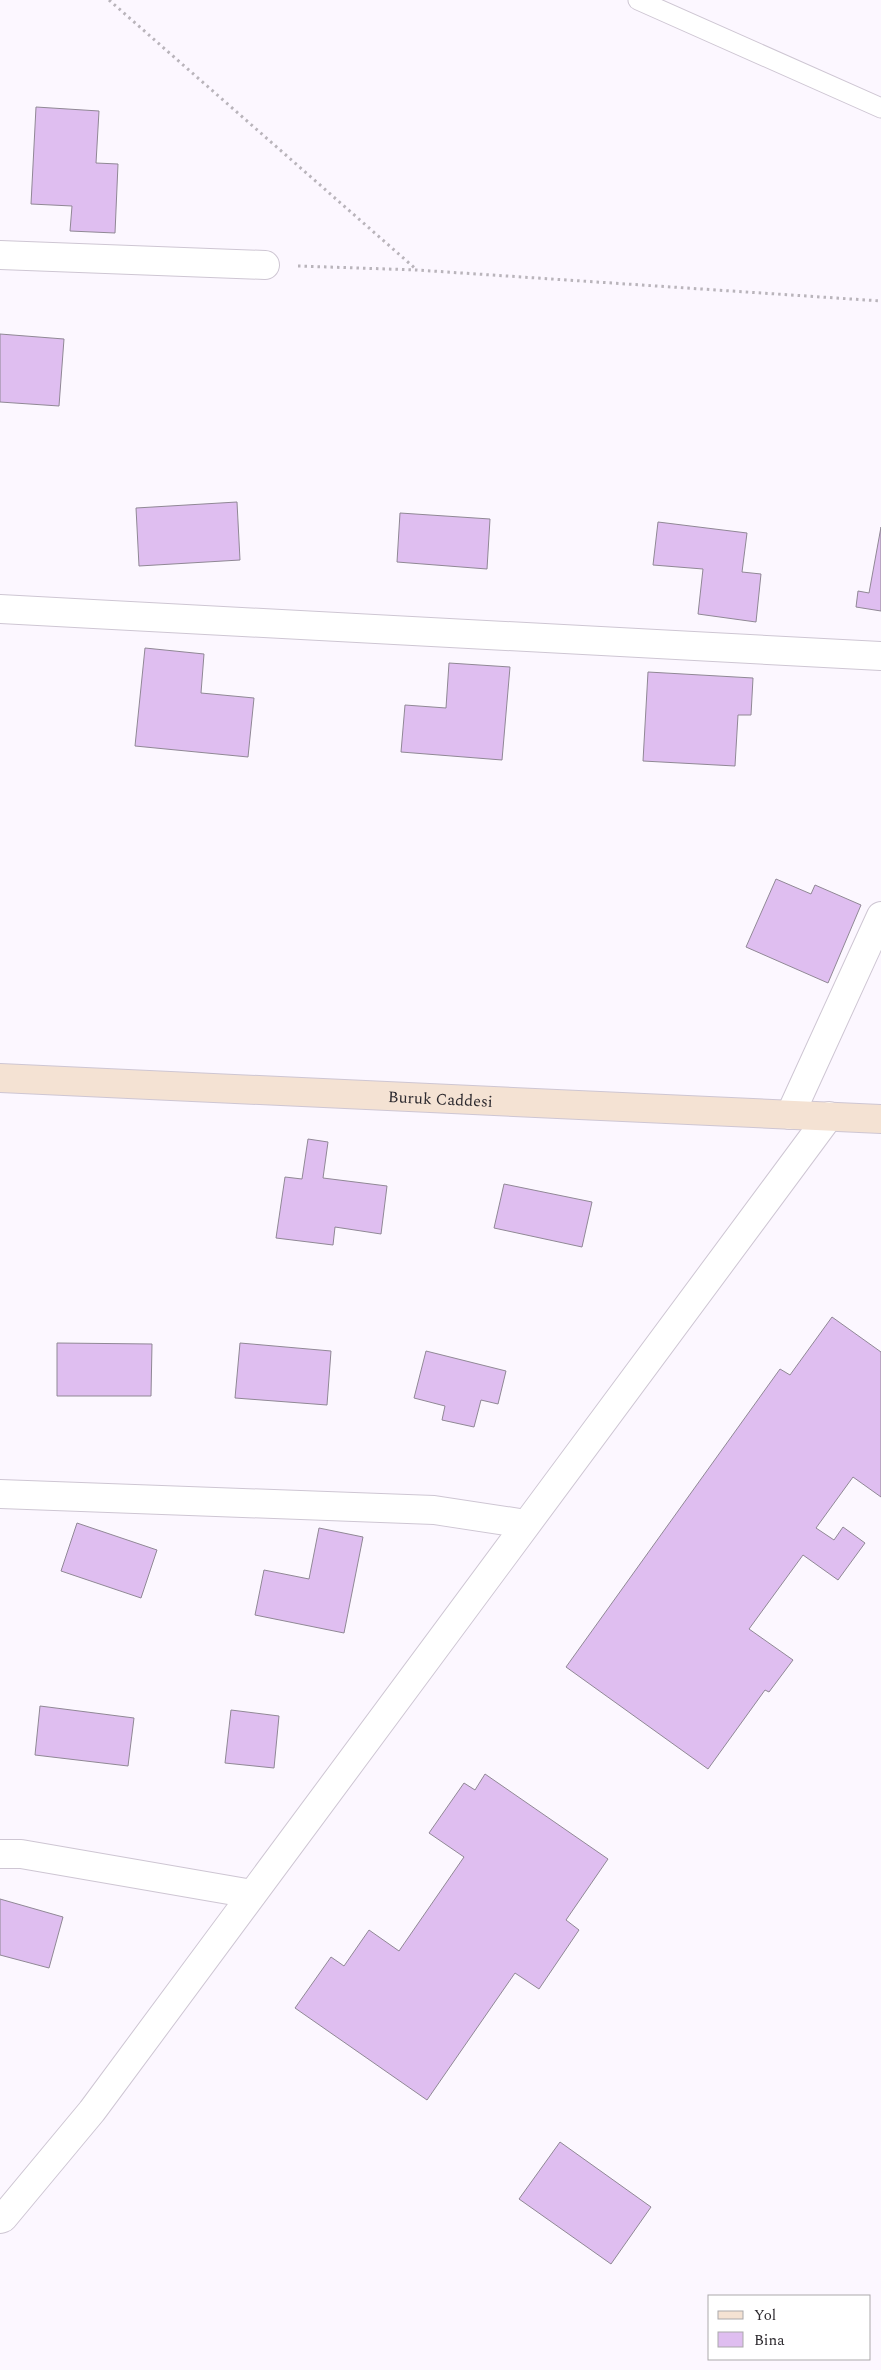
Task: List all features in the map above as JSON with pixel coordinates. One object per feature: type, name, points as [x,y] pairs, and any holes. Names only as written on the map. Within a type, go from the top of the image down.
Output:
[{"type":"main road","name":"Buruk Caddesi","points":[[0,1078],[881,1118]]},
{"type":"street","points":[[0,255],[265,265]]},
{"type":"street","points":[[0,609],[881,656]]},
{"type":"street","points":[[790,1115],[881,916]]},
{"type":"street","points":[[0,2219],[3,2218],[92,2111],[829,1116]]},
{"type":"street","points":[[0,1494],[434,1510],[526,1524]]},
{"type":"street","points":[[0,1854],[20,1854],[252,1894]]},
{"type":"lane","points":[[638,0],[881,108]]},
{"type":"path","points":[[109,0],[417,270]]},
{"type":"path","points":[[265,265],[417,270],[881,301]]},
{"type":"building","points":[[36,107],[99,111],[96,163],[118,164],[115,233],[70,231],[72,206],[31,204]]},
{"type":"building","points":[[0,334],[64,339],[59,406],[0,402]]},
{"type":"building","points":[[237,502],[240,560],[139,566],[136,508]]},
{"type":"building","points":[[400,513],[490,519],[487,569],[397,562]]},
{"type":"building","points":[[658,522],[747,533],[742,572],[761,574],[756,622],[698,614],[703,569],[653,565]]},
{"type":"building","points":[[881,527],[881,611],[856,607],[858,591],[869,593]]},
{"type":"building","points":[[145,648],[204,654],[201,693],[254,698],[248,757],[135,746]]},
{"type":"building","points":[[449,663],[510,667],[502,760],[401,752],[405,705],[446,708]]},
{"type":"building","points":[[648,672],[753,678],[751,715],[738,715],[735,766],[643,761]]},
{"type":"building","points":[[776,879],[811,894],[815,885],[861,905],[828,983],[746,947]]},
{"type":"building","points":[[308,1139],[328,1142],[323,1178],[387,1186],[381,1234],[335,1227],[333,1245],[276,1238],[285,1177],[302,1179]]},
{"type":"building","points":[[504,1184],[592,1202],[582,1247],[494,1228]]},
{"type":"building","points":[[832,1317],[881,1352],[881,1497],[853,1477],[816,1528],[834,1540],[843,1527],[865,1543],[838,1580],[803,1555],[749,1629],[793,1660],[769,1692],[765,1690],[708,1769],[566,1667],[780,1369],[790,1375]]},
{"type":"building","points":[[57,1343],[152,1344],[151,1396],[57,1396]]},
{"type":"building","points":[[240,1343],[331,1351],[327,1405],[235,1398]]},
{"type":"building","points":[[426,1351],[506,1371],[498,1404],[481,1400],[474,1427],[442,1420],[445,1406],[414,1398]]},
{"type":"building","points":[[77,1523],[157,1550],[141,1598],[61,1571]]},
{"type":"building","points":[[319,1528],[363,1537],[344,1633],[255,1615],[264,1570],[309,1579]]},
{"type":"building","points":[[40,1706],[134,1718],[128,1766],[35,1755]]},
{"type":"building","points":[[231,1710],[279,1716],[274,1768],[225,1763]]},
{"type":"building","points":[[485,1774],[608,1859],[566,1920],[579,1930],[539,1989],[515,1973],[427,2100],[295,2008],[331,1957],[344,1966],[369,1930],[399,1951],[464,1857],[429,1833],[464,1783],[475,1790]]},
{"type":"building","points":[[0,1899],[63,1917],[49,1968],[0,1955]]},
{"type":"building","points":[[560,2142],[651,2207],[611,2264],[519,2199]]}]
